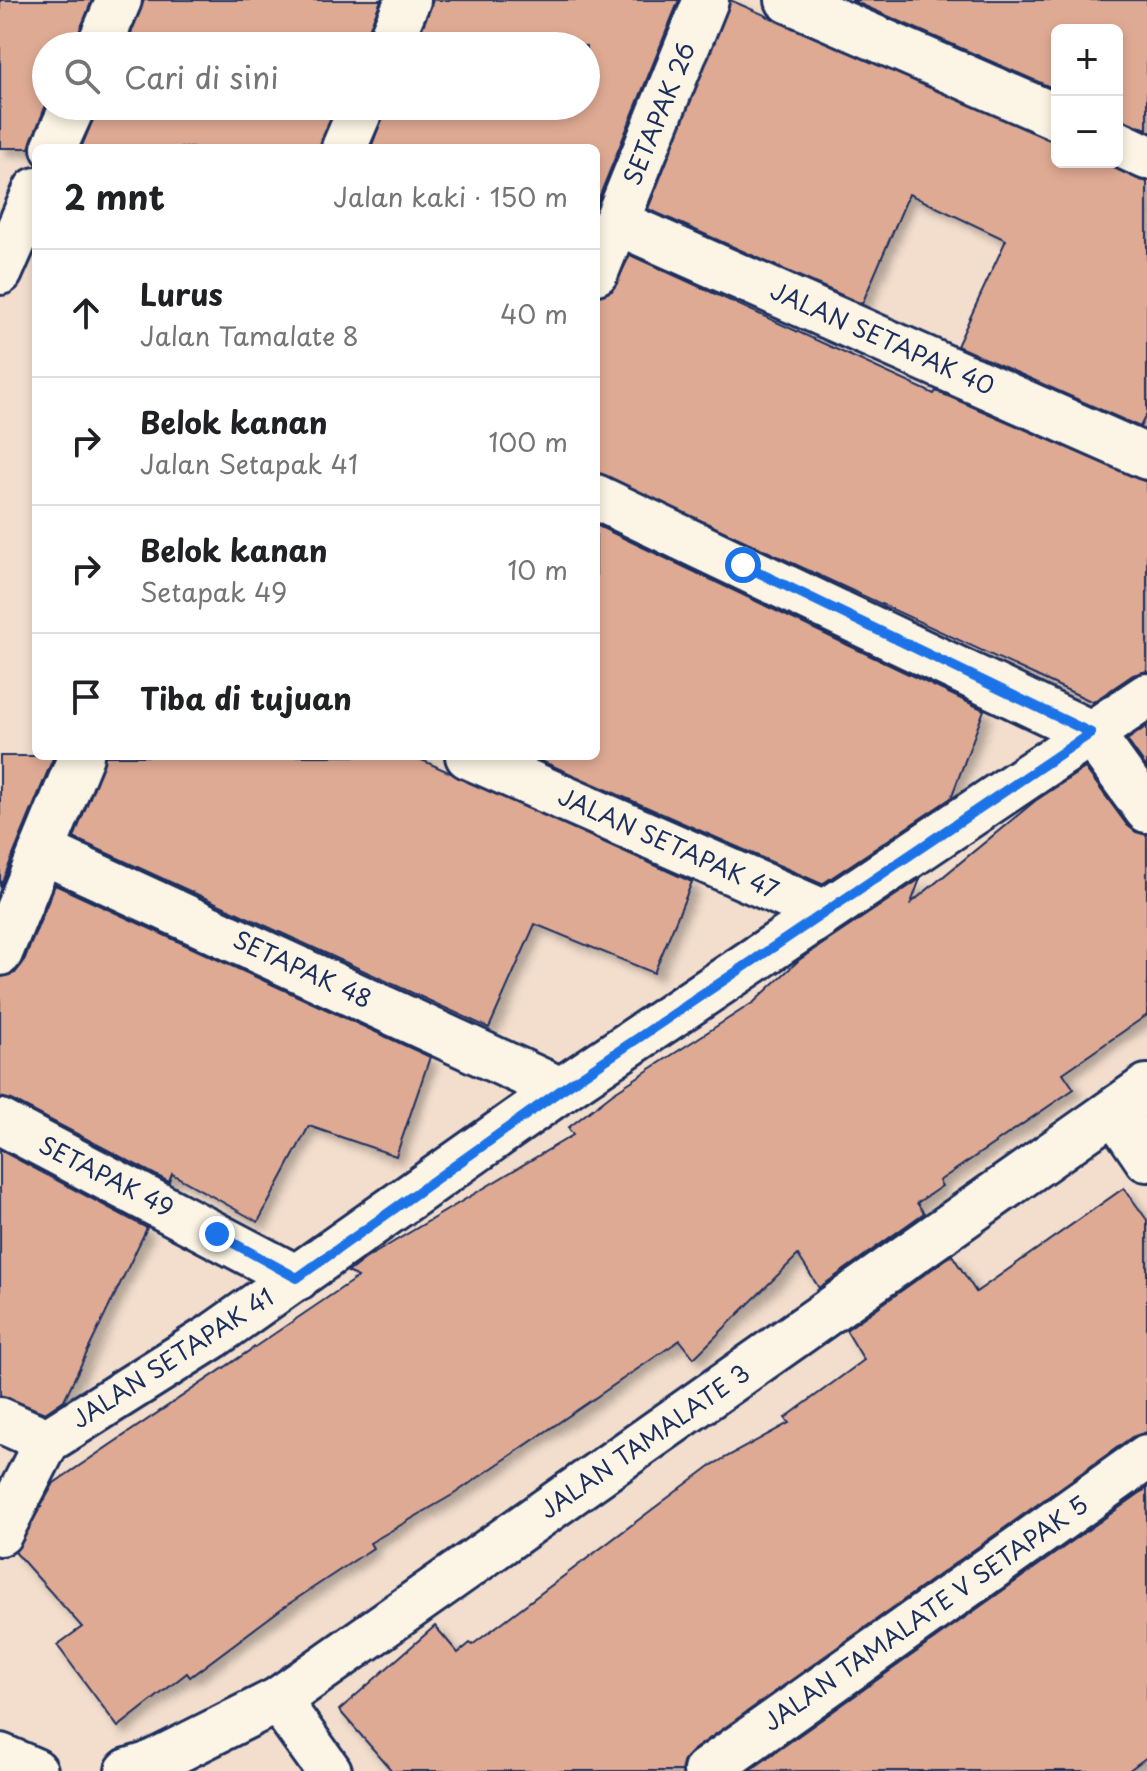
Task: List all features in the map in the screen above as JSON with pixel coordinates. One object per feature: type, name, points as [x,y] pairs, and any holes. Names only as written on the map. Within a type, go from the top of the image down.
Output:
[{"type":"street","points":[[105,32],[119,0]]},
{"type":"street","points":[[394,32],[408,0]]},
{"type":"street","name":"SETAPAK 26","points":[[600,262],[706,0]]},
{"type":"street","points":[[788,0],[1051,114]]},
{"type":"street","points":[[56,144],[67,120]]},
{"type":"street","points":[[346,144],[356,120]]},
{"type":"street","points":[[1123,146],[1147,157]]},
{"type":"street","points":[[12,256],[32,201]]},
{"type":"street","name":"JALAN SETAPAK 40","points":[[616,222],[1147,457]]},
{"type":"street","points":[[600,499],[1091,733],[1147,810]]},
{"type":"street","name":"JALAN SETAPAK 41","points":[[47,1441],[297,1278],[561,1090],[1147,696]]},
{"type":"street","points":[[0,953],[79,760]]},
{"type":"street","name":"JALAN SETAPAK 47","points":[[477,760],[823,912]]},
{"type":"street","name":"SETAPAK 48","points":[[42,851],[561,1090]]},
{"type":"street","points":[[1131,1100],[1147,1159]]},
{"type":"street","name":"JALAN TAMALATE 3","points":[[128,1771],[148,1765],[278,1700],[1131,1100]]},
{"type":"street","name":"SETAPAK 49","points":[[0,1122],[297,1278]]},
{"type":"street","points":[[0,1420],[47,1441],[0,1533]]},
{"type":"street","name":"JALAN TAMALATE V SETAPAK 5","points":[[706,1771],[1147,1457]]},
{"type":"street","points":[[278,1700],[329,1771]]},
{"type":"street","points":[[0,1756],[35,1771]]},
{"type":"building","points":[[0,0],[92,0],[79,32],[32,32],[32,120],[40,120],[29,148],[0,148]]},
{"type":"building","points":[[144,0],[381,0],[368,32],[131,32]]},
{"type":"building","points":[[433,0],[679,0],[600,195],[600,144],[372,144],[381,120],[600,120],[600,32],[420,32]]},
{"type":"building","points":[[730,0],[1051,139],[1051,168],[1116,168],[1147,182],[1147,413],[1140,427],[957,346],[1006,240],[909,194],[862,304],[648,209]]},
{"type":"building","points":[[851,0],[1147,0],[1147,129],[1123,120],[1123,24],[1051,24],[1051,87]]},
{"type":"building","points":[[92,120],[330,120],[321,144],[83,144]]},
{"type":"building","points":[[630,255],[934,394],[936,391],[1147,482],[1147,671],[1133,675],[1093,702],[600,474],[600,295],[612,291]]},
{"type":"building","points":[[600,527],[984,710],[951,798],[822,884],[539,760],[600,760]]},
{"type":"building","points":[[1147,726],[1147,768],[1127,740]]},
{"type":"building","points":[[0,756],[32,756],[32,760],[52,760],[0,887]]},
{"type":"building","points":[[103,760],[422,760],[692,882],[654,973],[535,924],[489,1028],[74,838]]},
{"type":"building","points":[[1085,768],[1127,825],[1147,835],[1147,1015],[1063,1073],[1074,1089],[939,1181],[942,1186],[917,1203],[924,1213],[819,1288],[798,1255],[694,1358],[680,1340],[454,1494],[370,1543],[373,1548],[281,1609],[190,1677],[187,1673],[118,1727],[57,1645],[82,1627],[15,1552],[54,1483],[358,1277],[348,1272],[365,1259],[573,1135],[568,1128],[613,1093],[754,1002],[799,960],[920,879],[911,903],[1035,801]]},
{"type":"building","points":[[55,885],[430,1057],[396,1156],[309,1126],[258,1222],[172,1174],[169,1182],[12,1100],[0,1097],[0,977],[15,973],[23,963]]},
{"type":"building","points":[[0,1150],[147,1228],[64,1400],[45,1413],[0,1395]]},
{"type":"building","points":[[1124,1188],[1147,1220],[1147,1432],[1132,1437],[692,1751],[684,1760],[681,1771],[392,1771],[339,1710],[435,1626],[458,1653],[470,1643],[472,1645],[710,1466],[789,1423],[785,1418],[864,1360],[846,1330],[952,1255],[976,1292]]},
{"type":"building","points":[[1147,1488],[1147,1757],[1128,1771],[749,1771]]},
{"type":"route","points":[[217,1234],[297,1278],[561,1090],[1091,733],[743,565]]}]
